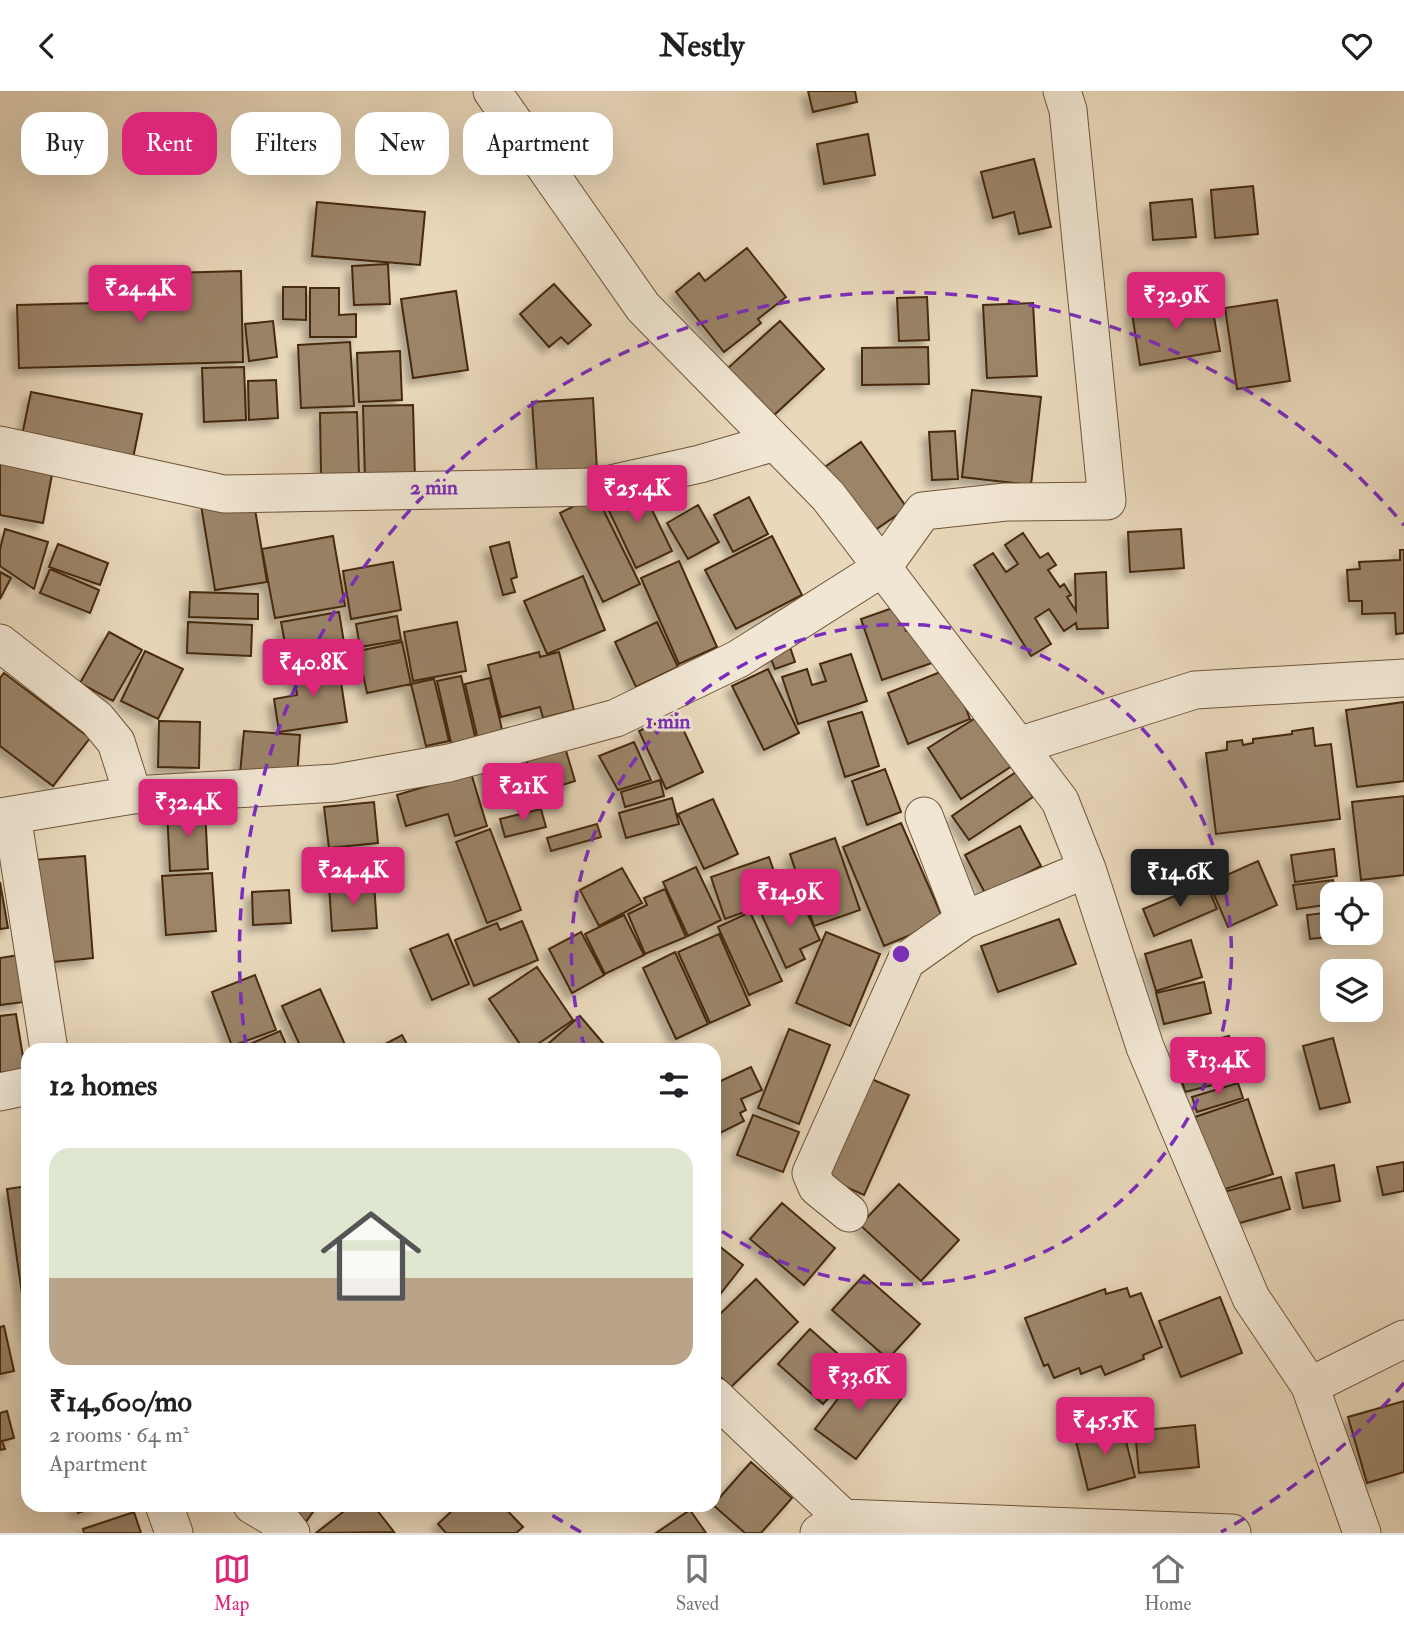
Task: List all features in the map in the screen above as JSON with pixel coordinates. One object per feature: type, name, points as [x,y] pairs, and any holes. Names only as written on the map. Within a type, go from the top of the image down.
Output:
[{"type":"street","points":[[492,91],[643,307],[828,496],[1060,801],[1087,869],[1145,1047],[1251,1298],[1310,1386],[1362,1533]]},
{"type":"street","points":[[48,1043],[6,816],[133,795],[336,783],[449,763],[616,718],[738,659],[882,568],[923,511],[1006,502],[1107,501],[1068,110],[1062,91]]},
{"type":"street","points":[[0,445],[224,494],[597,487],[700,464],[775,442]]},
{"type":"street","points":[[0,643],[97,719],[116,742],[133,795]]},
{"type":"street","points":[[1018,745],[1195,690],[1404,678]]},
{"type":"street","points":[[923,816],[964,920]]},
{"type":"street","points":[[849,1213],[817,1187],[811,1173],[906,961],[964,920],[1087,869]]},
{"type":"street","points":[[0,1091],[21,1087]]},
{"type":"street","points":[[1310,1386],[1404,1339]]},
{"type":"street","points":[[721,1404],[831,1525],[1232,1533]]},
{"type":"street","points":[[166,1512],[174,1533]]},
{"type":"street","points":[[264,1512],[284,1524],[291,1533]]},
{"type":"building","points":[[808,91],[855,91],[857,102],[813,112]]},
{"type":"building","points":[[868,134],[875,175],[824,184],[817,144]]},
{"type":"building","points":[[1034,159],[1051,227],[1019,234],[1014,212],[993,218],[981,172]]},
{"type":"building","points":[[1253,186],[1258,234],[1215,238],[1211,190]]},
{"type":"building","points":[[1192,199],[1196,237],[1153,240],[1150,203]]},
{"type":"building","points":[[317,202],[425,212],[420,265],[312,256]]},
{"type":"building","points":[[747,248],[786,297],[758,319],[761,323],[724,352],[676,292],[699,273],[705,281]]},
{"type":"building","points":[[388,264],[390,304],[354,305],[352,266]]},
{"type":"building","points":[[241,271],[243,362],[19,368],[17,305],[135,302],[134,274]]},
{"type":"building","points":[[554,284],[591,325],[568,344],[561,337],[549,347],[520,314]]},
{"type":"building","points":[[283,287],[306,287],[306,320],[283,319]]},
{"type":"building","points":[[310,288],[339,288],[339,315],[356,314],[356,337],[310,337]]},
{"type":"building","points":[[456,291],[468,370],[413,378],[401,299]]},
{"type":"building","points":[[927,297],[929,340],[899,341],[897,298]]},
{"type":"building","points":[[1211,300],[1220,351],[1140,365],[1132,313]]},
{"type":"building","points":[[1277,300],[1290,381],[1237,389],[1225,308]]},
{"type":"building","points":[[1033,303],[1037,376],[987,378],[983,305]]},
{"type":"building","points":[[273,321],[277,357],[249,361],[245,324]]},
{"type":"building","points":[[780,321],[824,369],[773,416],[728,368]]},
{"type":"building","points":[[350,342],[354,406],[301,408],[298,345]]},
{"type":"building","points":[[928,347],[929,384],[862,385],[862,348]]},
{"type":"building","points":[[400,351],[402,400],[359,402],[357,353]]},
{"type":"building","points":[[244,367],[246,420],[204,422],[202,368]]},
{"type":"building","points":[[276,380],[278,418],[249,420],[248,381]]},
{"type":"building","points":[[972,390],[1041,397],[1031,485],[962,477]]},
{"type":"building","points":[[31,392],[142,414],[131,468],[20,445]]},
{"type":"building","points":[[593,398],[597,471],[537,474],[532,402]]},
{"type":"building","points":[[413,405],[415,479],[365,480],[363,406]]},
{"type":"building","points":[[357,412],[359,474],[321,475],[320,413]]},
{"type":"building","points":[[955,431],[958,479],[932,480],[929,432]]},
{"type":"building","points":[[861,442],[907,508],[865,537],[819,471]]},
{"type":"building","points":[[0,458],[53,469],[43,523],[0,515]]},
{"type":"building","points":[[638,481],[672,551],[636,568],[603,498]]},
{"type":"building","points":[[596,495],[640,584],[603,602],[560,513]]},
{"type":"building","points":[[253,497],[267,582],[215,590],[201,505]]},
{"type":"building","points":[[749,497],[768,534],[733,552],[714,515]]},
{"type":"building","points":[[698,505],[719,542],[688,559],[667,523]]},
{"type":"building","points":[[5,529],[48,542],[34,589],[0,566],[0,549]]},
{"type":"building","points":[[1181,529],[1184,568],[1130,572],[1128,532]]},
{"type":"building","points":[[1023,533],[1040,558],[1048,553],[1056,565],[1048,570],[1060,587],[1064,584],[1071,595],[1067,597],[1076,611],[1075,574],[1106,572],[1108,628],[1077,629],[1076,623],[1064,631],[1049,609],[1035,618],[1051,644],[1031,656],[974,565],[993,553],[1006,572],[1018,564],[1005,545]]},
{"type":"building","points":[[333,536],[345,606],[275,618],[262,549]]},
{"type":"building","points":[[772,536],[802,595],[736,629],[705,570]]},
{"type":"building","points":[[509,542],[517,577],[511,579],[515,592],[503,595],[490,547]]},
{"type":"building","points":[[58,544],[108,563],[100,585],[49,567]]},
{"type":"building","points":[[1400,550],[1404,550],[1404,633],[1396,634],[1395,613],[1362,614],[1362,601],[1349,601],[1347,570],[1360,569],[1359,562],[1400,560]]},
{"type":"building","points":[[679,561],[717,647],[679,664],[641,578]]},
{"type":"building","points":[[393,562],[401,610],[351,619],[343,571]]},
{"type":"building","points":[[50,569],[99,590],[90,613],[40,593]]},
{"type":"building","points":[[0,572],[11,578],[0,599]]},
{"type":"building","points":[[583,576],[605,630],[547,654],[524,601]]},
{"type":"building","points":[[190,592],[258,594],[258,619],[189,617]]},
{"type":"building","points":[[898,606],[906,631],[914,628],[935,662],[882,680],[861,619]]},
{"type":"building","points":[[339,612],[346,655],[289,665],[281,622]]},
{"type":"building","points":[[397,616],[401,640],[360,647],[356,624]]},
{"type":"building","points":[[188,622],[252,625],[251,656],[187,653]]},
{"type":"building","points":[[457,622],[466,671],[413,681],[404,632]]},
{"type":"building","points":[[657,622],[678,667],[636,687],[615,642]]},
{"type":"building","points":[[109,632],[142,650],[113,701],[80,683]]},
{"type":"building","points":[[402,642],[411,684],[367,693],[358,651]]},
{"type":"building","points":[[789,644],[795,662],[775,669],[768,651]]},
{"type":"building","points":[[145,651],[183,669],[158,719],[121,701]]},
{"type":"building","points":[[539,652],[540,657],[559,652],[574,710],[543,718],[540,707],[501,717],[488,665]]},
{"type":"building","points":[[851,654],[867,701],[798,724],[782,677],[807,669],[812,685],[826,681],[820,664]]},
{"type":"building","points":[[338,662],[347,722],[279,732],[274,699],[297,695],[293,669]]},
{"type":"building","points":[[950,668],[970,719],[908,744],[888,693]]},
{"type":"building","points":[[768,669],[799,733],[764,750],[732,686]]},
{"type":"building","points":[[4,673],[90,738],[53,786],[0,746],[0,678]]},
{"type":"building","points":[[461,676],[476,741],[452,747],[437,681]]},
{"type":"building","points":[[490,678],[503,734],[478,740],[465,684]]},
{"type":"building","points":[[434,679],[449,741],[426,746],[411,684]]},
{"type":"building","points":[[1404,702],[1404,781],[1357,787],[1346,710]]},
{"type":"building","points":[[862,712],[879,766],[845,777],[828,722]]},
{"type":"building","points":[[676,714],[703,772],[666,789],[639,731]]},
{"type":"building","points":[[977,717],[1015,764],[961,799],[928,748]]},
{"type":"building","points":[[159,721],[200,722],[199,768],[158,767]]},
{"type":"building","points":[[1313,728],[1315,746],[1331,744],[1340,819],[1216,834],[1206,753],[1227,750],[1227,742],[1242,740],[1243,745],[1253,743],[1253,739],[1292,734],[1292,731]]},
{"type":"building","points":[[244,731],[300,735],[297,778],[240,774]]},
{"type":"building","points":[[634,742],[651,780],[618,790],[599,756]]},
{"type":"building","points":[[564,744],[575,781],[536,793],[525,756]]},
{"type":"building","points":[[520,755],[532,788],[492,801],[481,767]]},
{"type":"building","points":[[885,769],[901,812],[867,825],[852,781]]},
{"type":"building","points":[[1016,772],[1033,797],[969,840],[952,816]]},
{"type":"building","points":[[471,773],[487,826],[455,836],[448,814],[406,826],[397,795]]},
{"type":"building","points":[[660,780],[664,796],[625,807],[621,792]]},
{"type":"building","points":[[1404,796],[1404,875],[1361,880],[1352,802]]},
{"type":"building","points":[[672,798],[679,824],[626,838],[619,813]]},
{"type":"building","points":[[713,799],[738,854],[704,869],[678,814]]},
{"type":"building","points":[[374,802],[378,843],[329,848],[324,807]]},
{"type":"building","points":[[205,808],[208,869],[170,871],[167,810]]},
{"type":"building","points":[[541,809],[546,827],[505,837],[500,819]]},
{"type":"building","points":[[901,823],[944,921],[884,946],[843,847]]},
{"type":"building","points":[[597,824],[601,837],[551,851],[547,838]]},
{"type":"building","points":[[1020,826],[1041,866],[986,895],[965,855]]},
{"type":"building","points":[[490,829],[521,910],[487,923],[456,842]]},
{"type":"building","points":[[835,838],[860,910],[814,926],[790,854]]},
{"type":"building","points":[[1334,849],[1337,876],[1295,882],[1291,855]]},
{"type":"building","points":[[85,856],[93,958],[43,963],[34,860]]},
{"type":"building","points":[[769,857],[783,898],[725,919],[711,877]]},
{"type":"building","points":[[1258,861],[1277,905],[1228,927],[1209,883]]},
{"type":"building","points":[[696,867],[721,920],[688,936],[663,882]]},
{"type":"building","points":[[622,868],[642,903],[599,926],[580,890]]},
{"type":"building","points":[[212,873],[216,931],[166,935],[162,876]]},
{"type":"building","points":[[1333,880],[1333,882],[1320,882],[1320,906],[1297,909],[1293,885]]},
{"type":"building","points":[[0,882],[8,928],[0,929]]},
{"type":"building","points":[[374,882],[377,928],[332,931],[329,885]]},
{"type":"building","points":[[1206,883],[1217,909],[1154,936],[1143,909]]},
{"type":"building","points":[[665,889],[686,937],[645,954],[628,914],[647,905],[644,898]]},
{"type":"building","points":[[289,890],[291,923],[253,925],[252,892]]},
{"type":"building","points":[[798,893],[820,940],[800,949],[805,959],[786,968],[760,911]]},
{"type":"building","points":[[750,912],[782,981],[749,995],[718,927]]},
{"type":"building","points":[[1320,913],[1320,938],[1310,939],[1307,915]]},
{"type":"building","points":[[624,915],[644,955],[605,974],[585,934]]},
{"type":"building","points":[[1059,919],[1076,964],[998,992],[981,946]]},
{"type":"building","points":[[522,921],[538,960],[474,986],[455,940],[497,923],[500,930]]},
{"type":"building","points":[[581,932],[604,975],[572,993],[549,949]]},
{"type":"building","points":[[826,932],[880,954],[850,1026],[796,1003]]},
{"type":"building","points":[[448,934],[469,984],[432,1000],[410,949]]},
{"type":"building","points":[[719,934],[750,1005],[710,1023],[678,952]]},
{"type":"building","points":[[1191,940],[1202,977],[1156,991],[1145,954]]},
{"type":"building","points":[[675,952],[708,1024],[676,1039],[643,968]]},
{"type":"building","points":[[19,955],[24,1002],[0,1005],[0,958]]},
{"type":"building","points":[[537,967],[573,1020],[539,1043],[519,1043],[489,999]]},
{"type":"building","points":[[255,975],[276,1030],[240,1043],[231,1043],[212,992]]},
{"type":"building","points":[[1204,982],[1211,1013],[1164,1024],[1156,993]]},
{"type":"building","points":[[320,989],[344,1043],[299,1043],[282,1006]]},
{"type":"building","points":[[16,1014],[21,1045],[21,1070],[0,1073],[0,1016]]},
{"type":"building","points":[[580,1016],[603,1043],[549,1043]]},
{"type":"building","points":[[789,1029],[830,1045],[799,1124],[758,1108]]},
{"type":"building","points":[[280,1031],[285,1043],[252,1043]]},
{"type":"building","points":[[402,1035],[406,1043],[387,1043]]},
{"type":"building","points":[[1229,1036],[1240,1078],[1185,1092],[1174,1050]]},
{"type":"building","points":[[1333,1038],[1350,1102],[1320,1109],[1303,1046]]},
{"type":"building","points":[[751,1067],[762,1090],[741,1099],[746,1110],[740,1113],[744,1121],[721,1132],[721,1081]]},
{"type":"building","points":[[869,1078],[909,1095],[864,1195],[824,1177]]},
{"type":"building","points":[[1238,1083],[1243,1098],[1197,1112],[1192,1097]]},
{"type":"building","points":[[1248,1099],[1273,1174],[1219,1191],[1195,1117]]},
{"type":"building","points":[[753,1115],[799,1132],[783,1172],[737,1155]]},
{"type":"building","points":[[1404,1162],[1404,1191],[1383,1195],[1377,1167]]},
{"type":"building","points":[[1334,1165],[1340,1201],[1303,1208],[1296,1173]]},
{"type":"building","points":[[1281,1177],[1290,1209],[1229,1226],[1220,1193]]},
{"type":"building","points":[[899,1184],[959,1240],[921,1281],[860,1225]]},
{"type":"building","points":[[21,1187],[21,1287],[7,1189]]},
{"type":"building","points":[[782,1203],[835,1248],[804,1285],[750,1239]]},
{"type":"building","points":[[721,1248],[743,1265],[721,1293]]},
{"type":"building","points":[[864,1275],[920,1324],[888,1359],[832,1310]]},
{"type":"building","points":[[756,1279],[798,1322],[731,1387],[721,1378],[721,1313]]},
{"type":"building","points":[[1127,1288],[1130,1297],[1141,1293],[1162,1347],[1143,1355],[1144,1359],[1105,1375],[1101,1366],[1081,1374],[1079,1368],[1054,1378],[1048,1364],[1044,1366],[1025,1318],[1105,1289],[1106,1294]]},
{"type":"building","points":[[1220,1297],[1242,1353],[1181,1377],[1159,1321]]},
{"type":"building","points":[[4,1326],[14,1371],[0,1374],[0,1327]]},
{"type":"building","points":[[810,1329],[855,1369],[823,1404],[778,1364]]},
{"type":"building","points":[[862,1367],[902,1398],[856,1459],[815,1429]]},
{"type":"building","points":[[1404,1401],[1404,1472],[1367,1483],[1348,1417]]},
{"type":"building","points":[[7,1411],[14,1438],[2,1441],[5,1449],[0,1450],[0,1413]]},
{"type":"building","points":[[1122,1425],[1135,1477],[1088,1490],[1075,1437]]},
{"type":"building","points":[[1195,1425],[1199,1467],[1139,1473],[1135,1431]]},
{"type":"building","points":[[751,1462],[792,1498],[761,1533],[745,1533],[721,1512],[721,1496]]},
{"type":"building","points":[[134,1512],[141,1533],[84,1533],[83,1529]]},
{"type":"building","points":[[289,1512],[313,1512],[305,1523]]},
{"type":"building","points":[[343,1512],[378,1512],[394,1532],[316,1533]]},
{"type":"building","points":[[451,1512],[509,1512],[523,1527],[516,1533],[446,1533],[438,1524]]},
{"type":"building","points":[[687,1512],[691,1512],[706,1533],[656,1533]]}]
